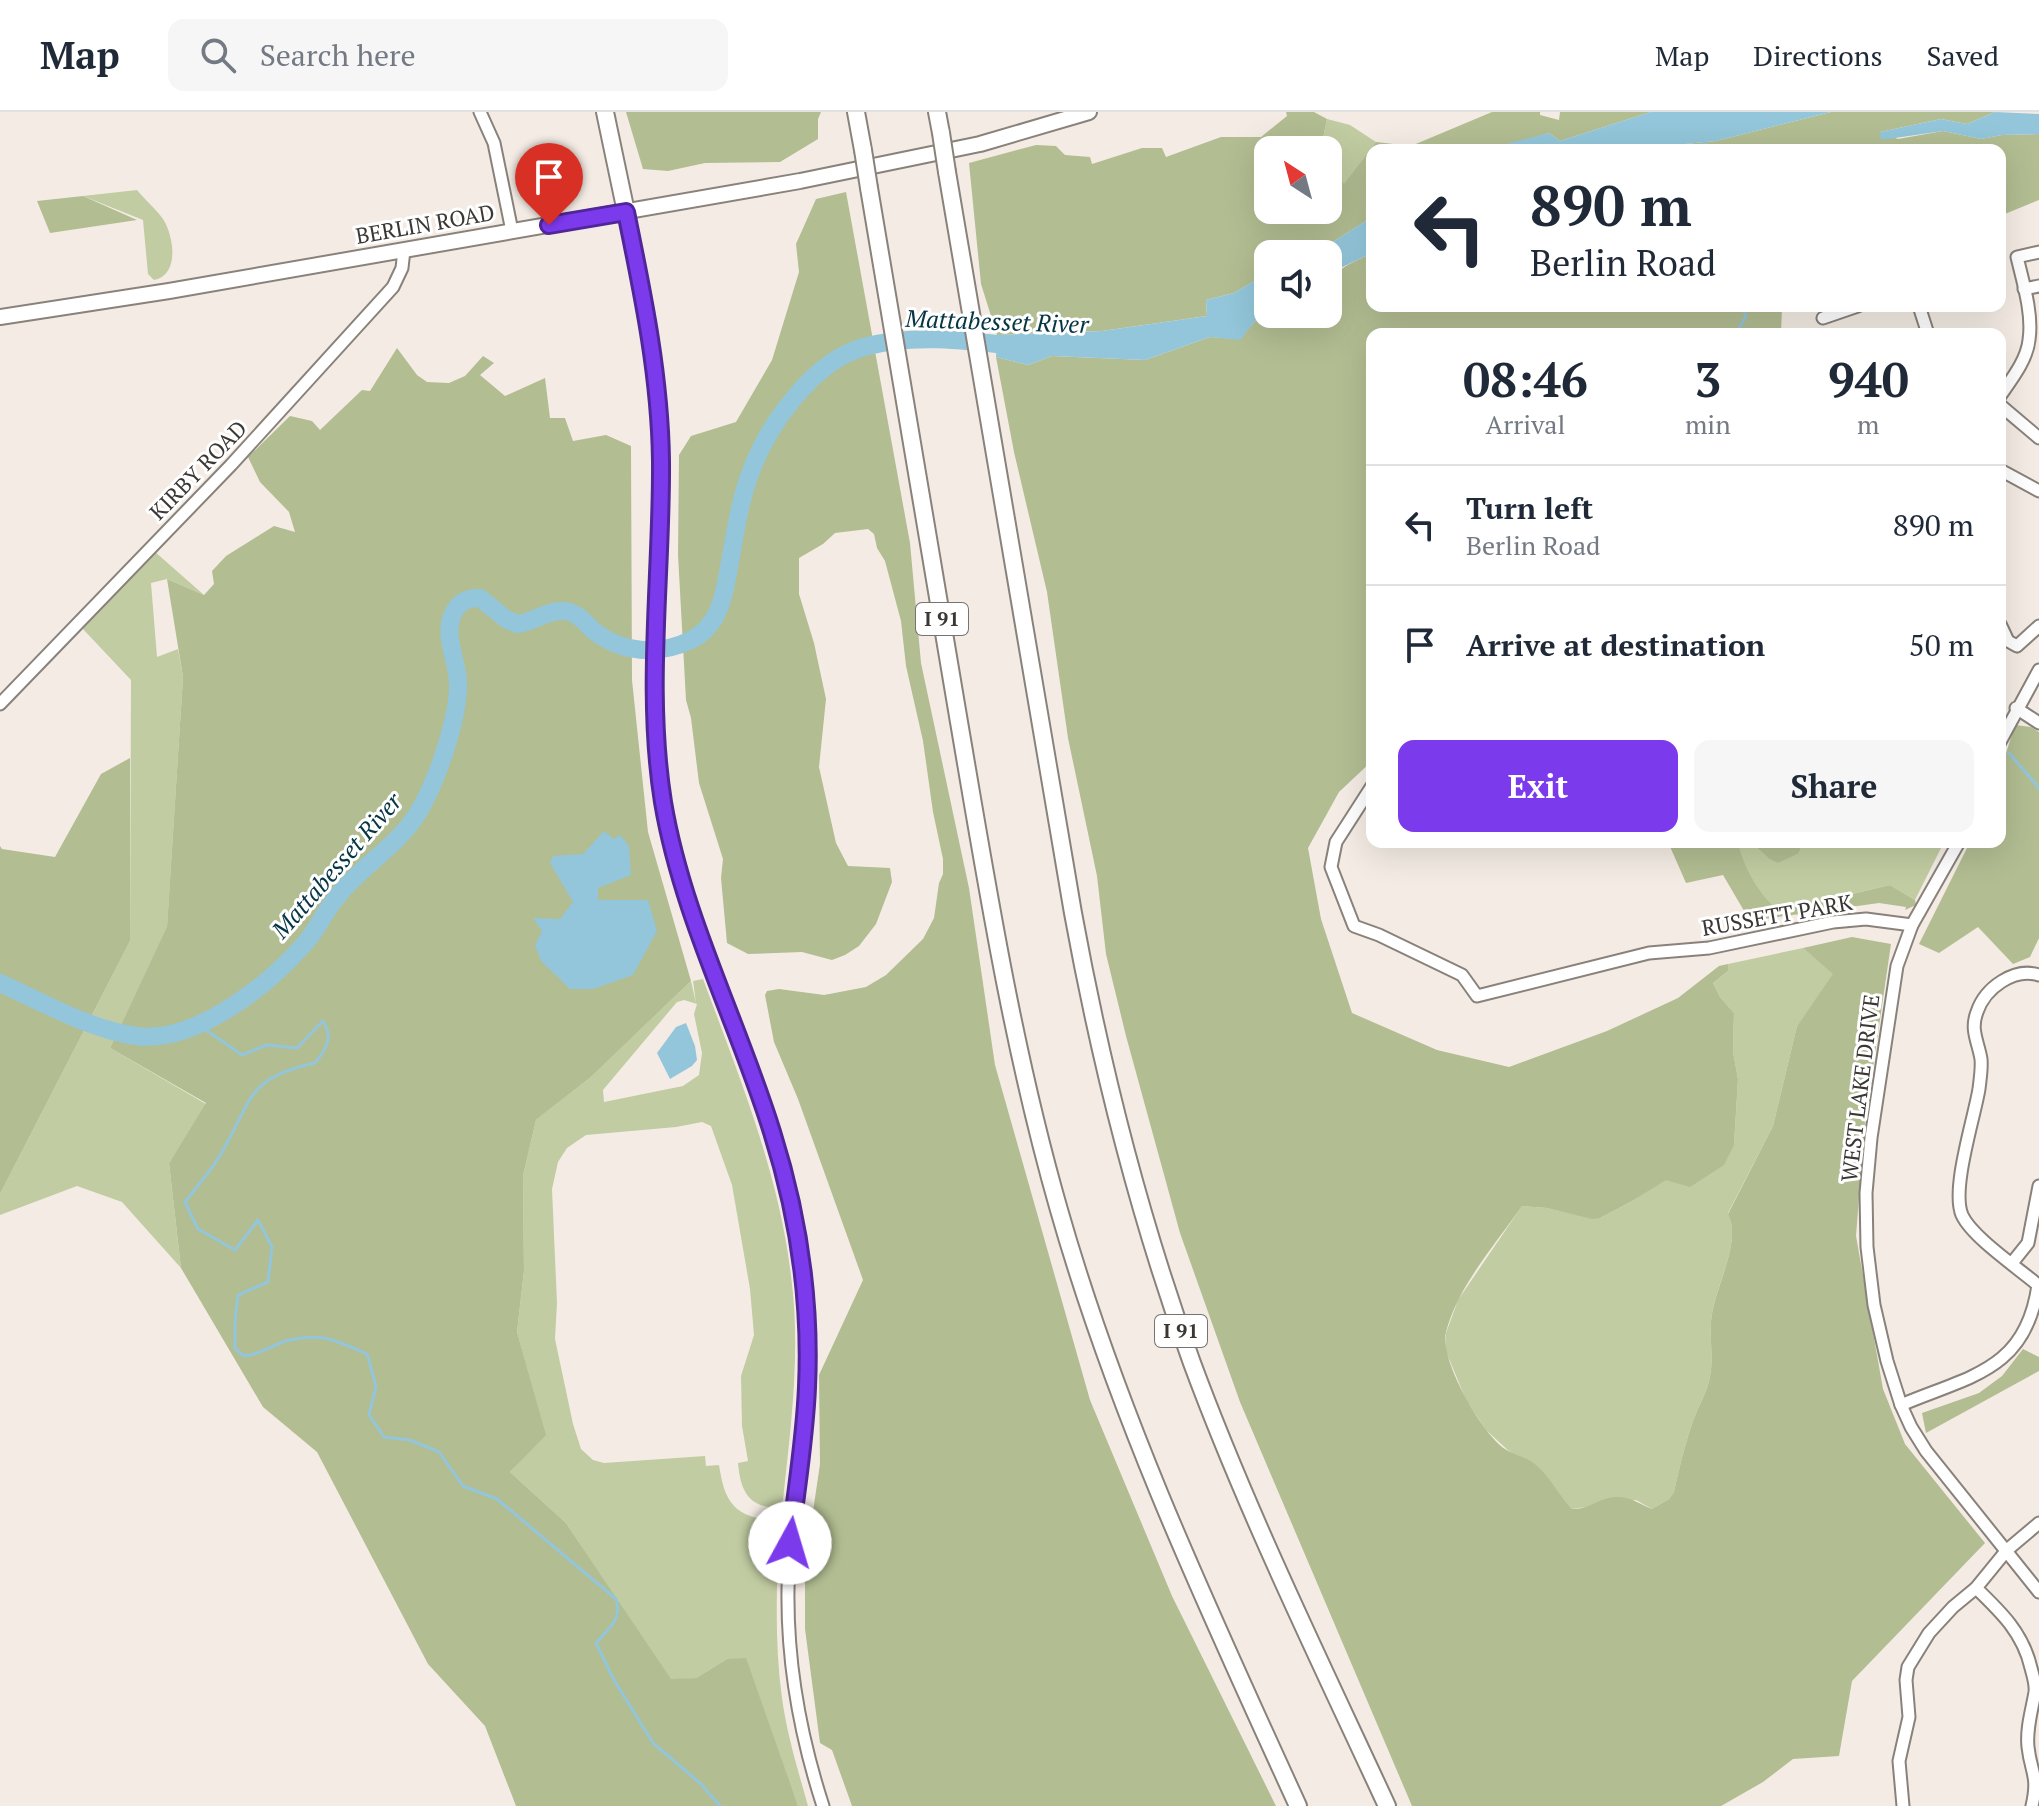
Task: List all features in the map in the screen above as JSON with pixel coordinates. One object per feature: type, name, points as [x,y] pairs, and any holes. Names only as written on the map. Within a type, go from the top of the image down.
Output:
[{"type":"highway","points":[[605,112],[626,212]]},
{"type":"highway","name":"I 91","points":[[856,112],[999,954],[1024,1071],[1059,1208],[1098,1336],[1147,1467],[1192,1574],[1298,1806]]},
{"type":"highway","name":"I 91","points":[[939,120],[1079,949],[1100,1049],[1134,1183],[1166,1288],[1214,1420],[1261,1532],[1387,1806]]},
{"type":"main road","name":"BERLIN ROAD","points":[[0,317],[626,212],[923,157],[1089,112]]},
{"type":"street","points":[[480,112],[494,143],[512,231]]},
{"type":"street","points":[[626,212],[647,316],[659,420],[658,760],[673,849],[686,895],[772,1132],[800,1253],[806,1314],[807,1388],[790,1543],[789,1636],[801,1730],[823,1806]]},
{"type":"street","name":"KIRBY ROAD","points":[[0,704],[235,461],[393,287],[402,268],[404,250]]},
{"type":"street","points":[[2006,387],[2018,369],[2029,341],[2024,289],[2017,257],[2039,252]]},
{"type":"street","points":[[2024,289],[2039,286]]},
{"type":"street","points":[[1823,318],[1840,312]]},
{"type":"street","points":[[2006,410],[2039,438]]},
{"type":"street","points":[[2006,473],[2039,491]]},
{"type":"street","points":[[2006,637],[2017,646],[2039,626]]},
{"type":"street","points":[[2006,729],[2039,670]]},
{"type":"street","points":[[2016,708],[2039,723]]},
{"type":"street","points":[[1354,811],[1366,794]]},
{"type":"street","points":[[1354,811],[1366,807]]},
{"type":"street","name":"RUSSETT PARK","points":[[1354,811],[1336,842],[1331,867],[1354,926],[1462,975],[1477,996],[1649,953],[1709,948],[1833,922],[1866,919],[1912,925]]},
{"type":"street","name":"WEST LAKE DRIVE","points":[[1956,848],[1912,925],[1897,966],[1871,1138],[1866,1193],[1867,1247],[1874,1305],[1887,1361],[1911,1427],[1926,1451],[2039,1592]]},
{"type":"street","points":[[1901,1405],[1978,1375],[2004,1358],[2023,1334],[2034,1312],[2038,1285],[1974,1232],[1962,1214],[1959,1190],[1979,1086],[1981,1059],[1973,1030],[1977,1011],[1988,993],[2007,978],[2030,972],[2039,975]]},
{"type":"street","points":[[2012,1263],[2028,1243],[2039,1186]]},
{"type":"street","points":[[1903,1806],[1899,1761],[1909,1717],[1908,1667],[1929,1633],[1976,1588],[2007,1550],[2039,1523]]},
{"type":"street","points":[[1976,1588],[2020,1635],[2037,1687],[2028,1727],[2028,1750],[2038,1774],[2037,1793],[2032,1806]]},
{"type":"green space","points":[[626,112],[821,112],[818,139],[780,162],[705,163],[668,171],[643,169]]},
{"type":"green space","points":[[1286,112],[1314,112],[1327,119],[1323,136],[1262,136],[1287,116]]},
{"type":"green space","points":[[1492,112],[1540,112],[1540,115],[1559,120],[1560,112],[1651,112],[1560,141],[1549,133],[1512,144],[1416,144]]},
{"type":"green space","points":[[1831,112],[1995,112],[1967,124],[1941,119],[1880,132],[1898,139],[1943,131],[1981,139],[2039,134],[2039,200],[2006,214],[2006,144],[1685,144],[1716,141]]},
{"type":"green space","points":[[1327,119],[1350,125],[1376,142],[1366,144],[1366,155],[1344,185],[1342,136],[1323,136]]},
{"type":"green space","points":[[1221,137],[1254,137],[1254,224],[1342,224],[1342,181],[1344,184],[1366,155],[1366,221],[1336,240],[1254,240],[1254,281],[1234,293],[1206,300],[1207,316],[1102,331],[997,335],[981,284],[969,163],[1036,145],[1056,146],[1065,155],[1090,157],[1092,164],[1142,148],[1162,148],[1166,157]]},
{"type":"green space","points":[[137,190],[163,219],[172,244],[168,271],[154,280],[148,274],[143,220],[83,196]]},
{"type":"green space","points":[[846,192],[910,543],[921,663],[969,888],[995,1065],[1090,1400],[1172,1596],[1276,1806],[852,1806],[832,1750],[820,1743],[805,1629],[805,1566],[820,1464],[819,1375],[863,1280],[798,1099],[774,1042],[765,995],[767,991],[779,989],[824,995],[866,987],[886,975],[923,939],[934,918],[943,859],[923,741],[906,666],[901,621],[885,561],[877,548],[874,534],[868,529],[835,533],[799,558],[799,594],[826,699],[819,767],[836,843],[848,866],[890,868],[892,882],[876,924],[859,946],[832,960],[802,952],[748,954],[727,943],[721,878],[723,859],[699,783],[686,700],[678,555],[679,455],[691,436],[736,422],[772,360],[799,272],[796,244],[816,199]]},
{"type":"green space","points":[[83,196],[137,220],[50,233],[37,201]]},
{"type":"green space","points":[[1366,256],[1366,312],[1782,312],[1781,328],[1366,328],[1366,767],[1339,792],[1308,848],[1321,919],[1352,1013],[1437,1050],[1509,1067],[1607,1031],[1678,998],[1719,966],[1728,964],[1728,971],[1713,983],[1734,1013],[1733,1052],[1738,1079],[1734,1145],[1724,1165],[1690,1187],[1666,1180],[1600,1218],[1522,1206],[1468,1282],[1446,1332],[1449,1360],[1474,1413],[1505,1449],[1537,1466],[1572,1509],[1621,1497],[1652,1509],[1669,1499],[1674,1492],[1687,1438],[1711,1372],[1712,1314],[1732,1237],[1728,1214],[1773,1126],[1797,1026],[1833,974],[1803,948],[1852,937],[1891,944],[1865,1122],[1856,1236],[1883,1389],[1905,1444],[1985,1543],[1852,1681],[1839,1756],[1793,1759],[1763,1782],[1721,1806],[1412,1806],[1240,1402],[1180,1233],[1126,1036],[1106,954],[1097,876],[1068,738],[1047,592],[1014,452],[996,357],[1028,365],[1052,356],[1145,360],[1210,337],[1240,339],[1254,322],[1254,328],[1342,328],[1342,269]]},
{"type":"green space","points":[[397,348],[417,375],[427,382],[449,383],[465,376],[483,356],[494,363],[480,375],[505,396],[545,378],[550,418],[565,418],[573,441],[606,435],[631,446],[632,680],[648,832],[691,981],[591,1077],[536,1120],[523,1176],[524,1271],[517,1332],[546,1435],[510,1472],[566,1523],[671,1679],[696,1678],[727,1659],[746,1658],[798,1806],[516,1806],[485,1726],[428,1664],[317,1452],[263,1407],[181,1268],[169,1163],[206,1103],[110,1048],[167,927],[183,677],[167,579],[204,595],[214,584],[212,571],[226,556],[274,526],[295,532],[289,512],[260,482],[248,457],[290,416],[312,421],[320,430],[362,390],[370,391]]},
{"type":"green space","points":[[154,551],[204,595],[167,579],[151,583],[157,657],[178,649],[183,677],[167,928],[110,1048],[206,1104],[169,1163],[181,1268],[122,1202],[77,1186],[0,1215],[0,1194],[130,941],[131,680],[82,628]]},
{"type":"green space","points":[[2015,725],[2031,727],[2039,732],[2039,938],[2030,957],[2013,964],[1978,927],[1939,953],[1919,944],[1967,848],[2006,848],[2006,753]]},
{"type":"green space","points":[[130,758],[130,941],[0,1194],[0,846],[2,849],[55,857],[101,774]]},
{"type":"green space","points":[[1671,848],[1739,848],[1754,882],[1781,911],[1890,885],[1915,900],[1916,905],[1905,910],[1906,907],[1879,903],[1750,921],[1723,875],[1686,883]]},
{"type":"green space","points":[[1739,848],[1757,848],[1768,858],[1799,853],[1801,848],[1941,848],[1915,900],[1890,885],[1781,911],[1754,882]]},
{"type":"green space","points":[[1757,848],[1801,848],[1799,853],[1778,863]]},
{"type":"green space","points":[[1803,948],[1834,974],[1797,1026],[1773,1126],[1728,1213],[1732,1237],[1712,1314],[1711,1372],[1687,1438],[1674,1492],[1669,1499],[1652,1509],[1636,1500],[1572,1509],[1486,1430],[1466,1400],[1445,1349],[1446,1333],[1458,1300],[1522,1206],[1600,1218],[1666,1179],[1734,1145],[1738,1079],[1733,1052],[1734,1013],[1713,983],[1728,971],[1728,964]]},
{"type":"green space","points":[[703,979],[744,1088],[767,1162],[785,1238],[794,1304],[795,1360],[783,1500],[776,1507],[758,1504],[743,1488],[739,1472],[738,1463],[748,1461],[742,1426],[741,1376],[754,1335],[750,1289],[732,1185],[711,1126],[702,1122],[586,1135],[567,1148],[558,1162],[552,1189],[557,1303],[555,1339],[573,1424],[581,1449],[593,1460],[604,1463],[705,1456],[706,1466],[719,1465],[725,1490],[737,1509],[779,1525],[779,1677],[793,1752],[808,1806],[798,1806],[780,1762],[727,1659],[696,1678],[671,1680],[566,1523],[510,1472],[545,1434],[517,1332],[524,1271],[523,1176],[536,1120],[591,1077],[691,981],[696,1003],[693,981]],"holes":[[[684,1000],[697,1004],[694,1014],[702,1053],[699,1075],[683,1086],[604,1102],[603,1090],[677,1002]]]},
{"type":"green space","points":[[2023,1349],[2039,1357],[2039,1371],[1926,1433],[1922,1413],[1979,1393],[2002,1376]]},
{"type":"water","points":[[1651,112],[1831,112],[1716,141],[1685,144],[1506,144],[1549,133],[1560,141]]},
{"type":"water","points":[[1995,112],[2039,114],[2039,134],[1981,139],[1943,131],[1881,140],[1880,132],[1941,119],[1967,124]]},
{"type":"water","points":[[1366,221],[1366,256],[1342,267],[1342,240],[1336,240]]},
{"type":"water","points":[[1254,281],[1254,322],[1240,340],[1210,337],[1145,360],[1052,356],[1028,365],[996,357],[997,335],[1102,331],[1207,316],[1206,300],[1234,293]]},
{"type":"water","points":[[604,831],[614,839],[620,835],[629,846],[631,875],[598,888],[598,900],[648,900],[657,931],[633,975],[593,989],[570,989],[541,961],[535,945],[542,931],[533,918],[560,919],[573,902],[550,863],[553,856],[583,854]]},
{"type":"water","points":[[686,1023],[697,1060],[670,1079],[657,1053],[676,1027]]},
{"type":"waterway","points":[[1739,328],[1746,316],[1744,312]]},
{"type":"waterway","name":"Mattabesset River","points":[[0,983],[83,1021],[136,1036],[159,1036],[182,1031],[229,1008],[252,993],[290,959],[310,937],[347,885],[415,818],[435,777],[452,728],[458,682],[449,632],[452,616],[460,604],[480,598],[517,624],[556,611],[570,612],[605,638],[628,648],[653,650],[691,640],[710,625],[721,604],[741,504],[758,455],[780,416],[810,381],[845,355],[883,343],[923,339],[1022,347]]},
{"type":"waterway","points":[[2009,753],[2039,788]]},
{"type":"waterway","points":[[199,1025],[242,1055],[267,1045],[297,1048],[323,1021],[328,1033],[325,1048],[315,1063],[276,1076],[254,1093],[218,1159],[185,1202],[198,1229],[235,1250],[258,1220],[272,1247],[268,1282],[238,1295],[235,1349],[244,1356],[286,1341],[319,1337],[367,1354],[376,1386],[369,1415],[384,1437],[410,1440],[439,1452],[463,1486],[497,1499],[616,1599],[616,1618],[596,1643],[614,1680],[653,1743],[701,1784],[720,1806]]},
{"type":"route","points":[[549,225],[626,212],[647,316],[660,445],[656,719],[664,804],[686,895],[772,1132],[791,1204],[803,1276],[807,1388],[790,1543]]}]
